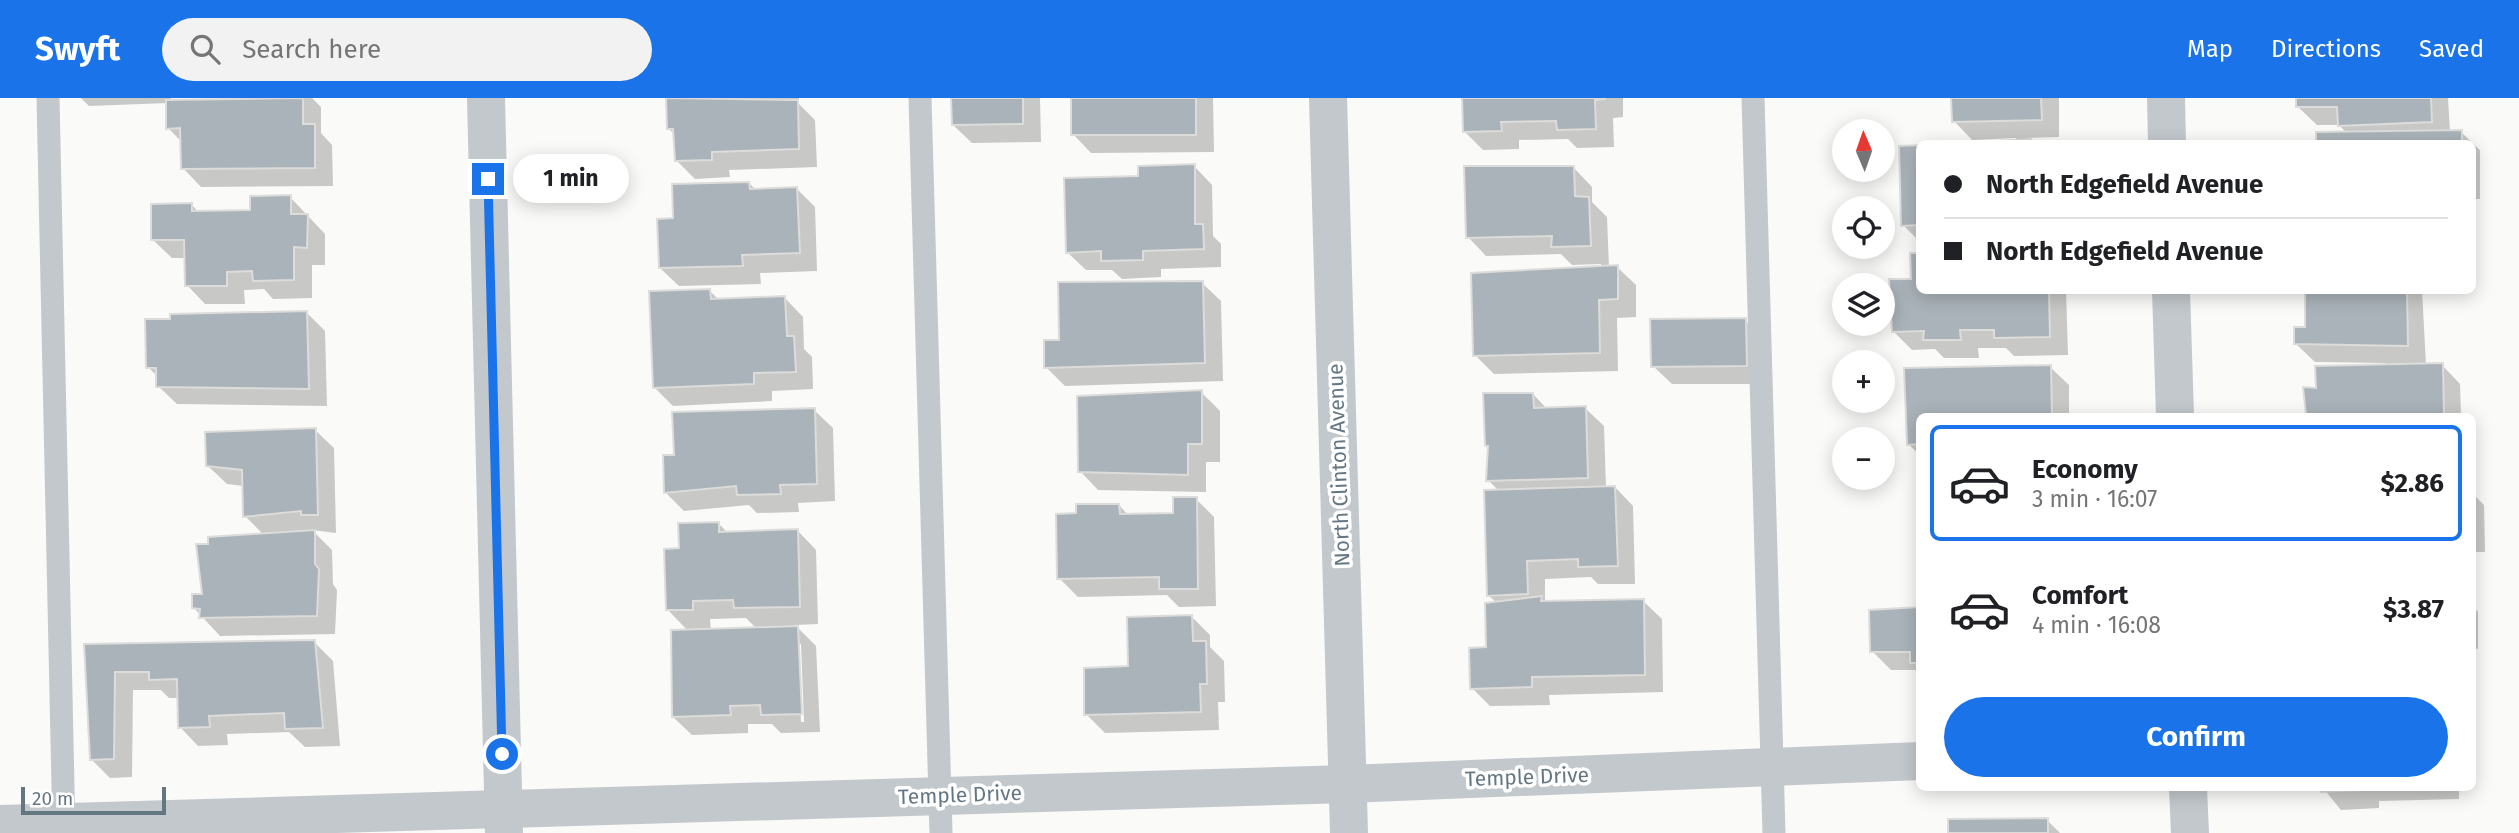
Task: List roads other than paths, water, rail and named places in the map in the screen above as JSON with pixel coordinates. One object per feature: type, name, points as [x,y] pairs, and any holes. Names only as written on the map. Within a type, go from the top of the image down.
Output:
[{"type":"street","points":[[486,98],[504,821]]},
{"type":"street","name":"North Clinton Avenue","points":[[1328,98],[1349,833]]},
{"type":"street","points":[[2166,98],[2167,140]]},
{"type":"street","points":[[2171,294],[2175,413]]},
{"type":"street","name":"Temple Drive","points":[[0,824],[64,828],[504,821],[940,795],[1348,784],[1916,761]]},
{"type":"street","points":[[2189,791],[2190,833]]},
{"type":"lane","points":[[48,98],[64,828]]},
{"type":"lane","points":[[920,98],[941,833]]},
{"type":"lane","points":[[1753,98],[1774,833]]}]
